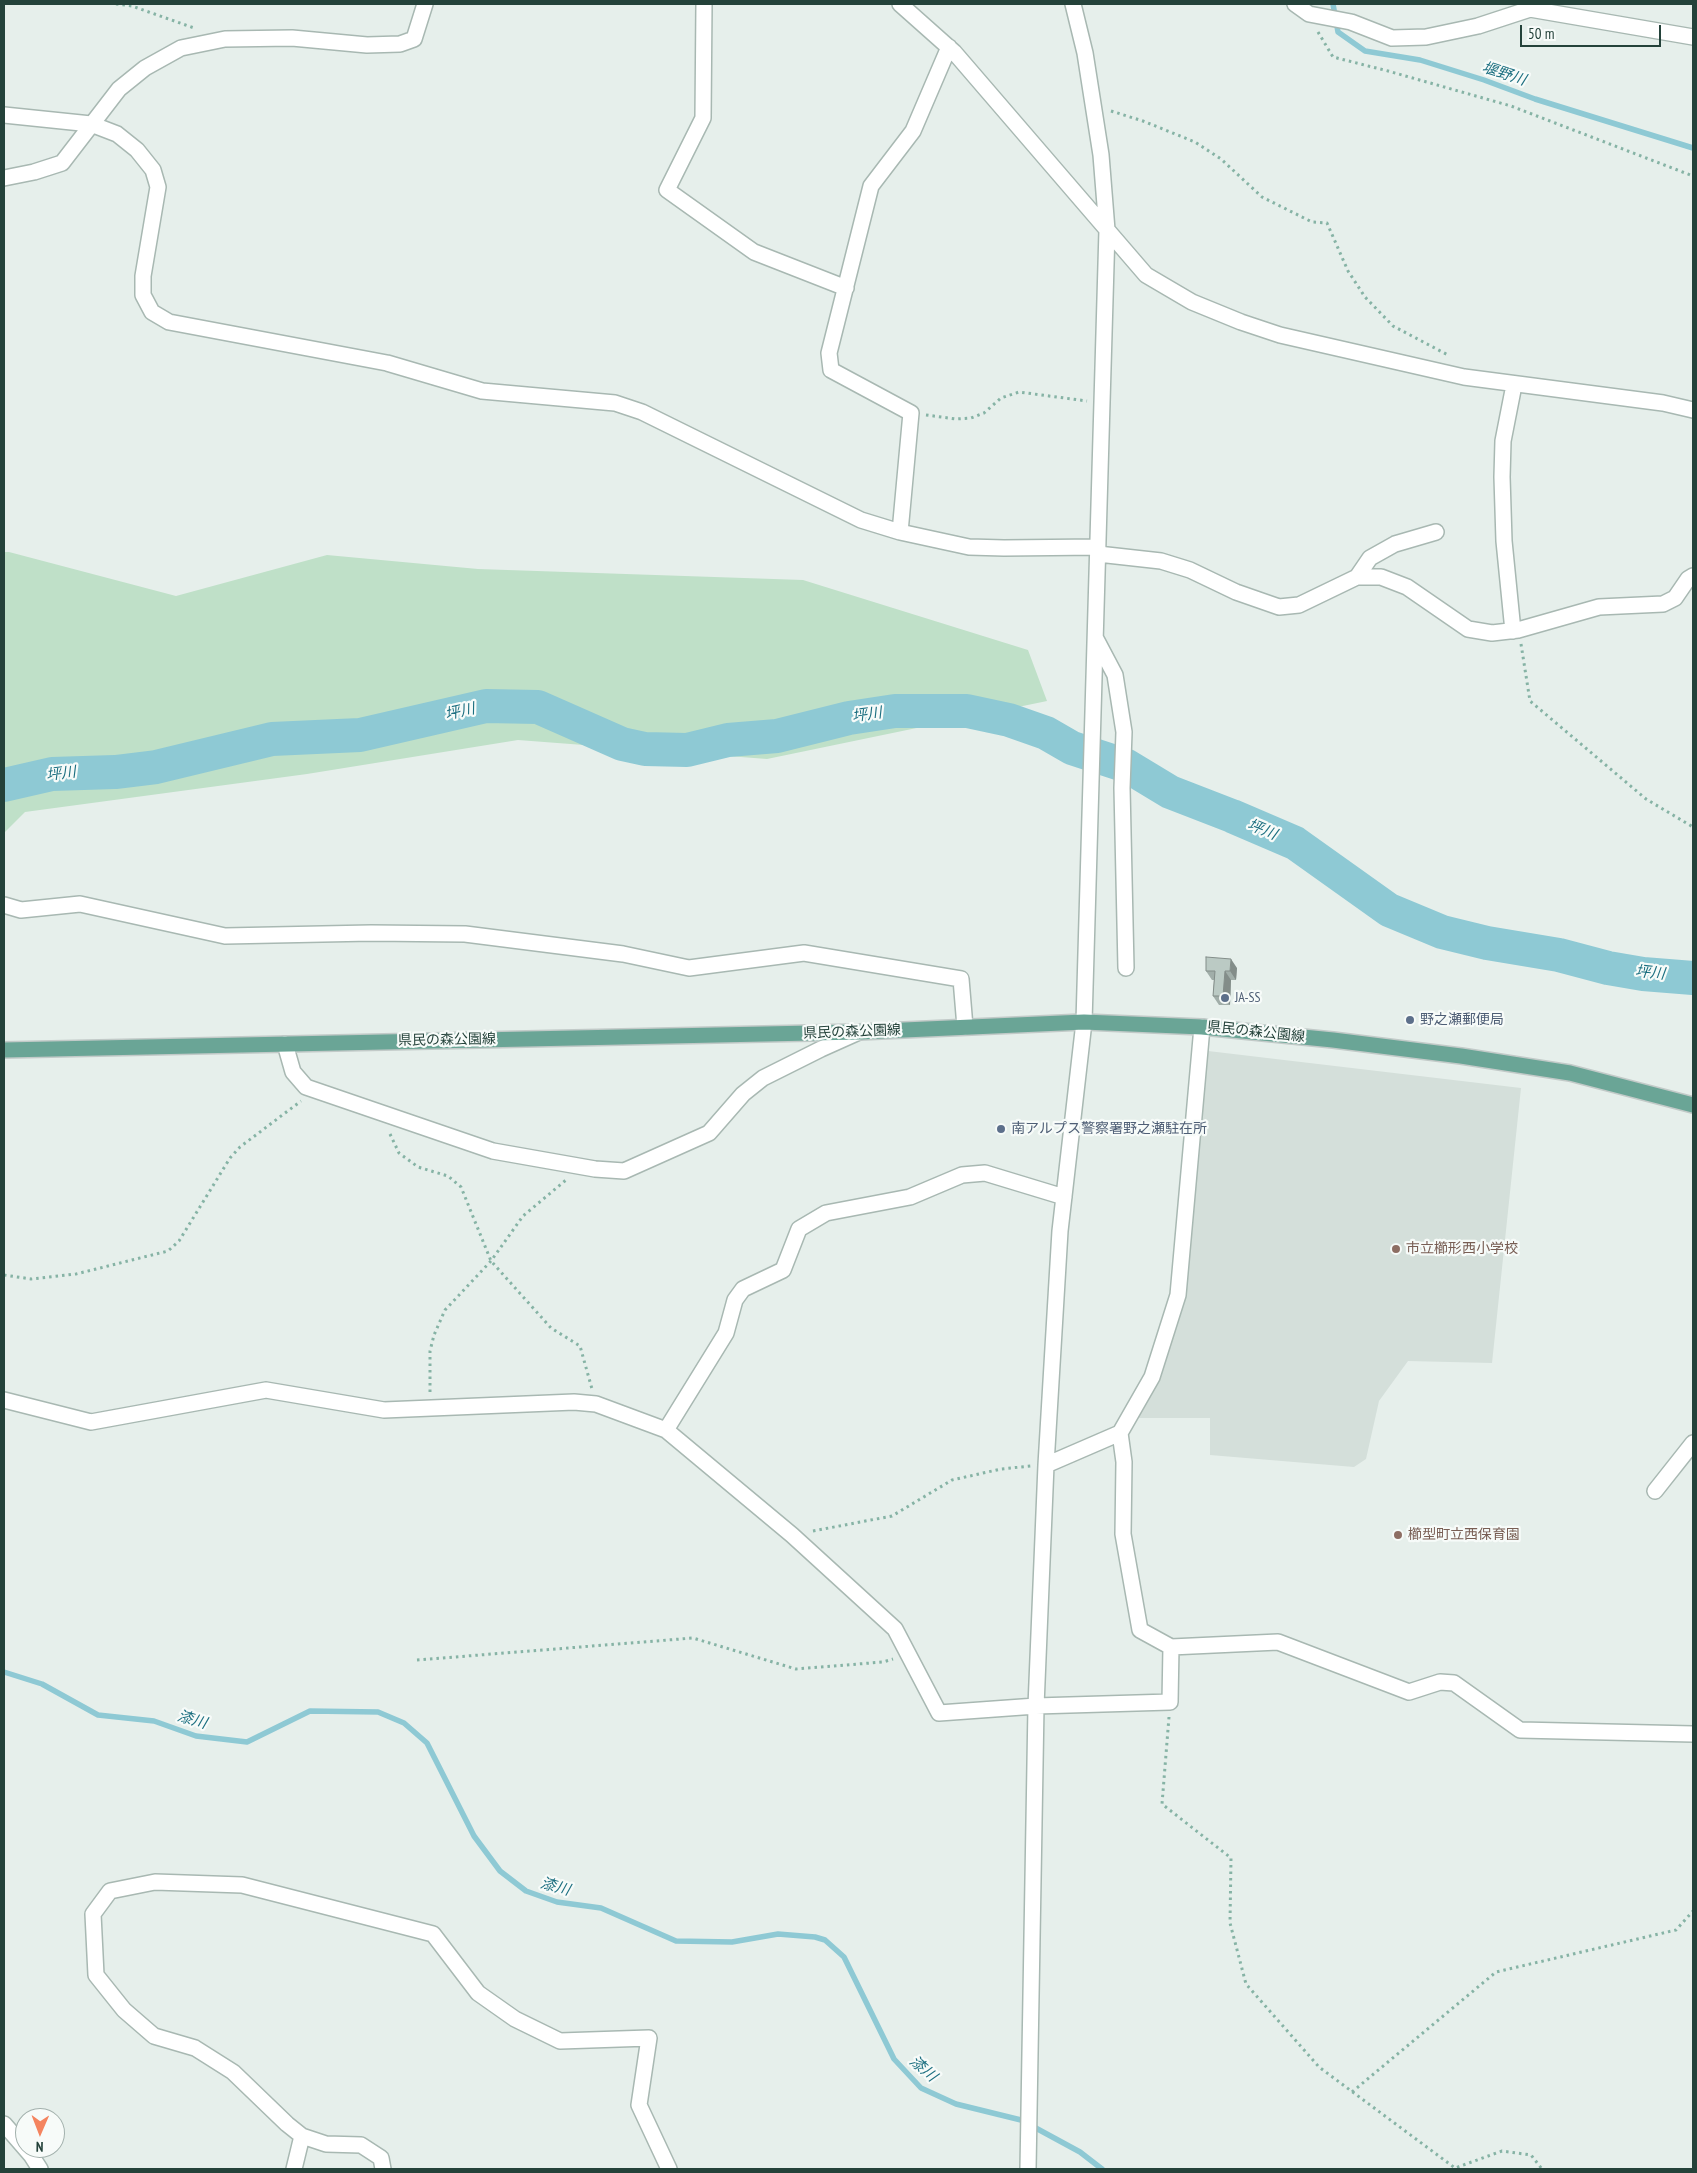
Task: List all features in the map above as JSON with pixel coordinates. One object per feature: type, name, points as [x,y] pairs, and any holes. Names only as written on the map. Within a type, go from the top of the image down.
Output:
[{"type":"main road","name":"県民の森公園線","points":[[4,1050],[860,1032],[1084,1022],[1202,1027],[1342,1041],[1461,1056],[1561,1072],[1693,1105]]},
{"type":"street","points":[[4,178],[34,172],[62,163],[120,89],[145,68],[181,48],[225,39],[282,38],[367,45],[400,44],[414,40],[425,4]]},
{"type":"street","points":[[704,4],[703,118],[667,190],[754,252],[846,288]]},
{"type":"street","points":[[900,4],[949,47],[1146,275],[1192,302],[1233,319],[1280,335],[1464,377],[1663,403],[1693,410]]},
{"type":"street","points":[[1028,2169],[1036,1706],[1046,1465],[1060,1232],[1084,1022],[1107,230],[1101,155],[1085,53],[1073,4]]},
{"type":"street","points":[[1295,4],[1315,15],[1351,22],[1392,38],[1426,37],[1478,26],[1530,9],[1693,37]]},
{"type":"street","points":[[900,532],[911,413],[831,370],[829,353],[871,186],[913,131],[949,47]]},
{"type":"street","points":[[4,115],[91,124],[117,134],[137,150],[154,170],[158,187],[144,276],[143,295],[152,312],[169,322],[387,363],[482,391],[615,403],[642,412],[860,520],[900,532],[969,547],[1098,550],[1161,561],[1190,570],[1236,592],[1279,607],[1299,605],[1357,577],[1381,577],[1407,587],[1468,629],[1492,633],[1516,630],[1599,607],[1663,604],[1675,598],[1688,579],[1693,576]]},
{"type":"street","points":[[1514,385],[1503,441],[1502,476],[1504,542],[1516,630]]},
{"type":"street","points":[[1357,577],[1370,558],[1395,544],[1436,532]]},
{"type":"street","points":[[1095,638],[1115,674],[1124,732],[1122,788],[1126,968]]},
{"type":"street","points":[[4,905],[21,910],[80,904],[225,936],[465,934],[623,954],[689,968],[804,953],[961,979],[965,1027]]},
{"type":"street","points":[[1046,1465],[1120,1433],[1152,1377],[1178,1295],[1202,1027]]},
{"type":"street","points":[[285,1044],[293,1072],[306,1087],[492,1151],[582,1167],[624,1171],[709,1133],[743,1094],[763,1078],[860,1032]]},
{"type":"street","points":[[666,1430],[726,1333],[736,1300],[743,1289],[783,1270],[799,1229],[826,1213],[910,1197],[962,1175],[985,1173],[1064,1197]]},
{"type":"street","points":[[4,1400],[91,1422],[266,1390],[384,1410],[574,1402],[596,1404],[666,1430],[792,1535],[895,1628],[939,1713],[1036,1706],[1170,1702],[1171,1647]]},
{"type":"street","points":[[1120,1433],[1124,1462],[1123,1534],[1140,1630],[1171,1647],[1278,1642],[1409,1692],[1440,1682],[1454,1683],[1520,1730],[1693,1734]]},
{"type":"street","points":[[1655,1491],[1693,1443]]},
{"type":"street","points":[[383,2169],[381,2158],[361,2145],[326,2144],[302,2136],[287,2124],[234,2072],[195,2048],[154,2036],[124,2010],[96,1975],[93,1914],[110,1892],[155,1882],[242,1885],[433,1934],[478,1993],[515,2019],[560,2041],[649,2038],[639,2105],[665,2165],[669,2169]]},
{"type":"street","points":[[4,2124],[31,2155],[40,2169]]},
{"type":"street","points":[[294,2169],[302,2136]]},
{"type":"path","points":[[116,4],[132,6],[197,29]]},
{"type":"path","points":[[1315,15],[1333,57],[1388,70],[1511,106],[1693,176]]},
{"type":"path","points":[[1093,105],[1143,121],[1195,142],[1221,159],[1262,197],[1312,222],[1327,223],[1348,271],[1365,297],[1393,326],[1456,359],[1464,377]]},
{"type":"path","points":[[911,413],[956,419],[971,418],[984,412],[1001,398],[1019,392],[1102,403]]},
{"type":"path","points":[[1516,630],[1530,702],[1646,799],[1693,827]]},
{"type":"path","points":[[4,1275],[31,1279],[76,1274],[168,1251],[179,1241],[230,1158],[240,1147],[316,1090]]},
{"type":"path","points":[[381,1114],[399,1153],[418,1167],[448,1176],[461,1187],[491,1261],[551,1328],[580,1346],[596,1404]]},
{"type":"path","points":[[430,1409],[430,1351],[445,1310],[491,1261],[523,1216],[582,1167]]},
{"type":"path","points":[[792,1535],[892,1516],[952,1480],[1001,1469],[1046,1465]]},
{"type":"path","points":[[417,1660],[693,1638],[796,1669],[883,1662],[908,1654]]},
{"type":"path","points":[[1170,1702],[1162,1804],[1231,1858],[1230,1924],[1246,1984],[1319,2067],[1455,2168],[1502,2152],[1531,2155],[1542,2169]]},
{"type":"path","points":[[1352,2092],[1496,1972],[1676,1930],[1693,1911]]},
{"type":"shaded area","points":[[1208,1051],[1521,1088],[1492,1363],[1408,1361],[1379,1401],[1366,1459],[1354,1467],[1210,1455],[1210,1418],[1136,1418],[1164,1366],[1183,1305]]},
{"type":"green space","points":[[4,552],[176,596],[327,555],[478,569],[803,580],[1028,650],[1047,701],[767,759],[518,740],[307,774],[25,812],[4,833]]},
{"type":"building","points":[[1206,957],[1231,959],[1230,971],[1225,971],[1223,996],[1213,996],[1215,971],[1206,971]]},
{"type":"waterway","name":"堰野川","points":[[1333,4],[1338,32],[1365,51],[1420,60],[1484,80],[1535,99],[1693,148]]},
{"type":"waterway","name":"坪川","points":[[4,785],[52,774],[115,772],[156,767],[272,739],[360,735],[486,706],[538,707],[622,744],[645,749],[687,750],[728,740],[777,736],[849,718],[895,711],[967,711],[1009,720],[1046,733],[1072,748],[1127,766],[1170,792],[1295,843],[1389,910],[1442,932],[1487,943],[1559,955],[1608,968],[1643,974],[1693,978]]},
{"type":"waterway","name":"漆川","points":[[4,1672],[42,1684],[98,1715],[154,1721],[196,1736],[247,1742],[310,1711],[378,1712],[404,1723],[427,1743],[474,1836],[500,1871],[526,1891],[557,1902],[601,1908],[676,1941],[732,1942],[778,1934],[815,1937],[825,1940],[844,1957],[894,2059],[921,2088],[956,2104],[1021,2120],[1080,2152],[1102,2169]]},
{"type":"place","name":"JA-SS","points":[[1225,998]]},
{"type":"place","name":"野之瀬郵便局","points":[[1410,1020]]},
{"type":"place","name":"南アルプス警察署野之瀬駐在所","points":[[1001,1129]]},
{"type":"place","name":"市立櫛形西小学校","points":[[1396,1249]]},
{"type":"place","name":"櫛型町立西保育園","points":[[1398,1535]]}]
